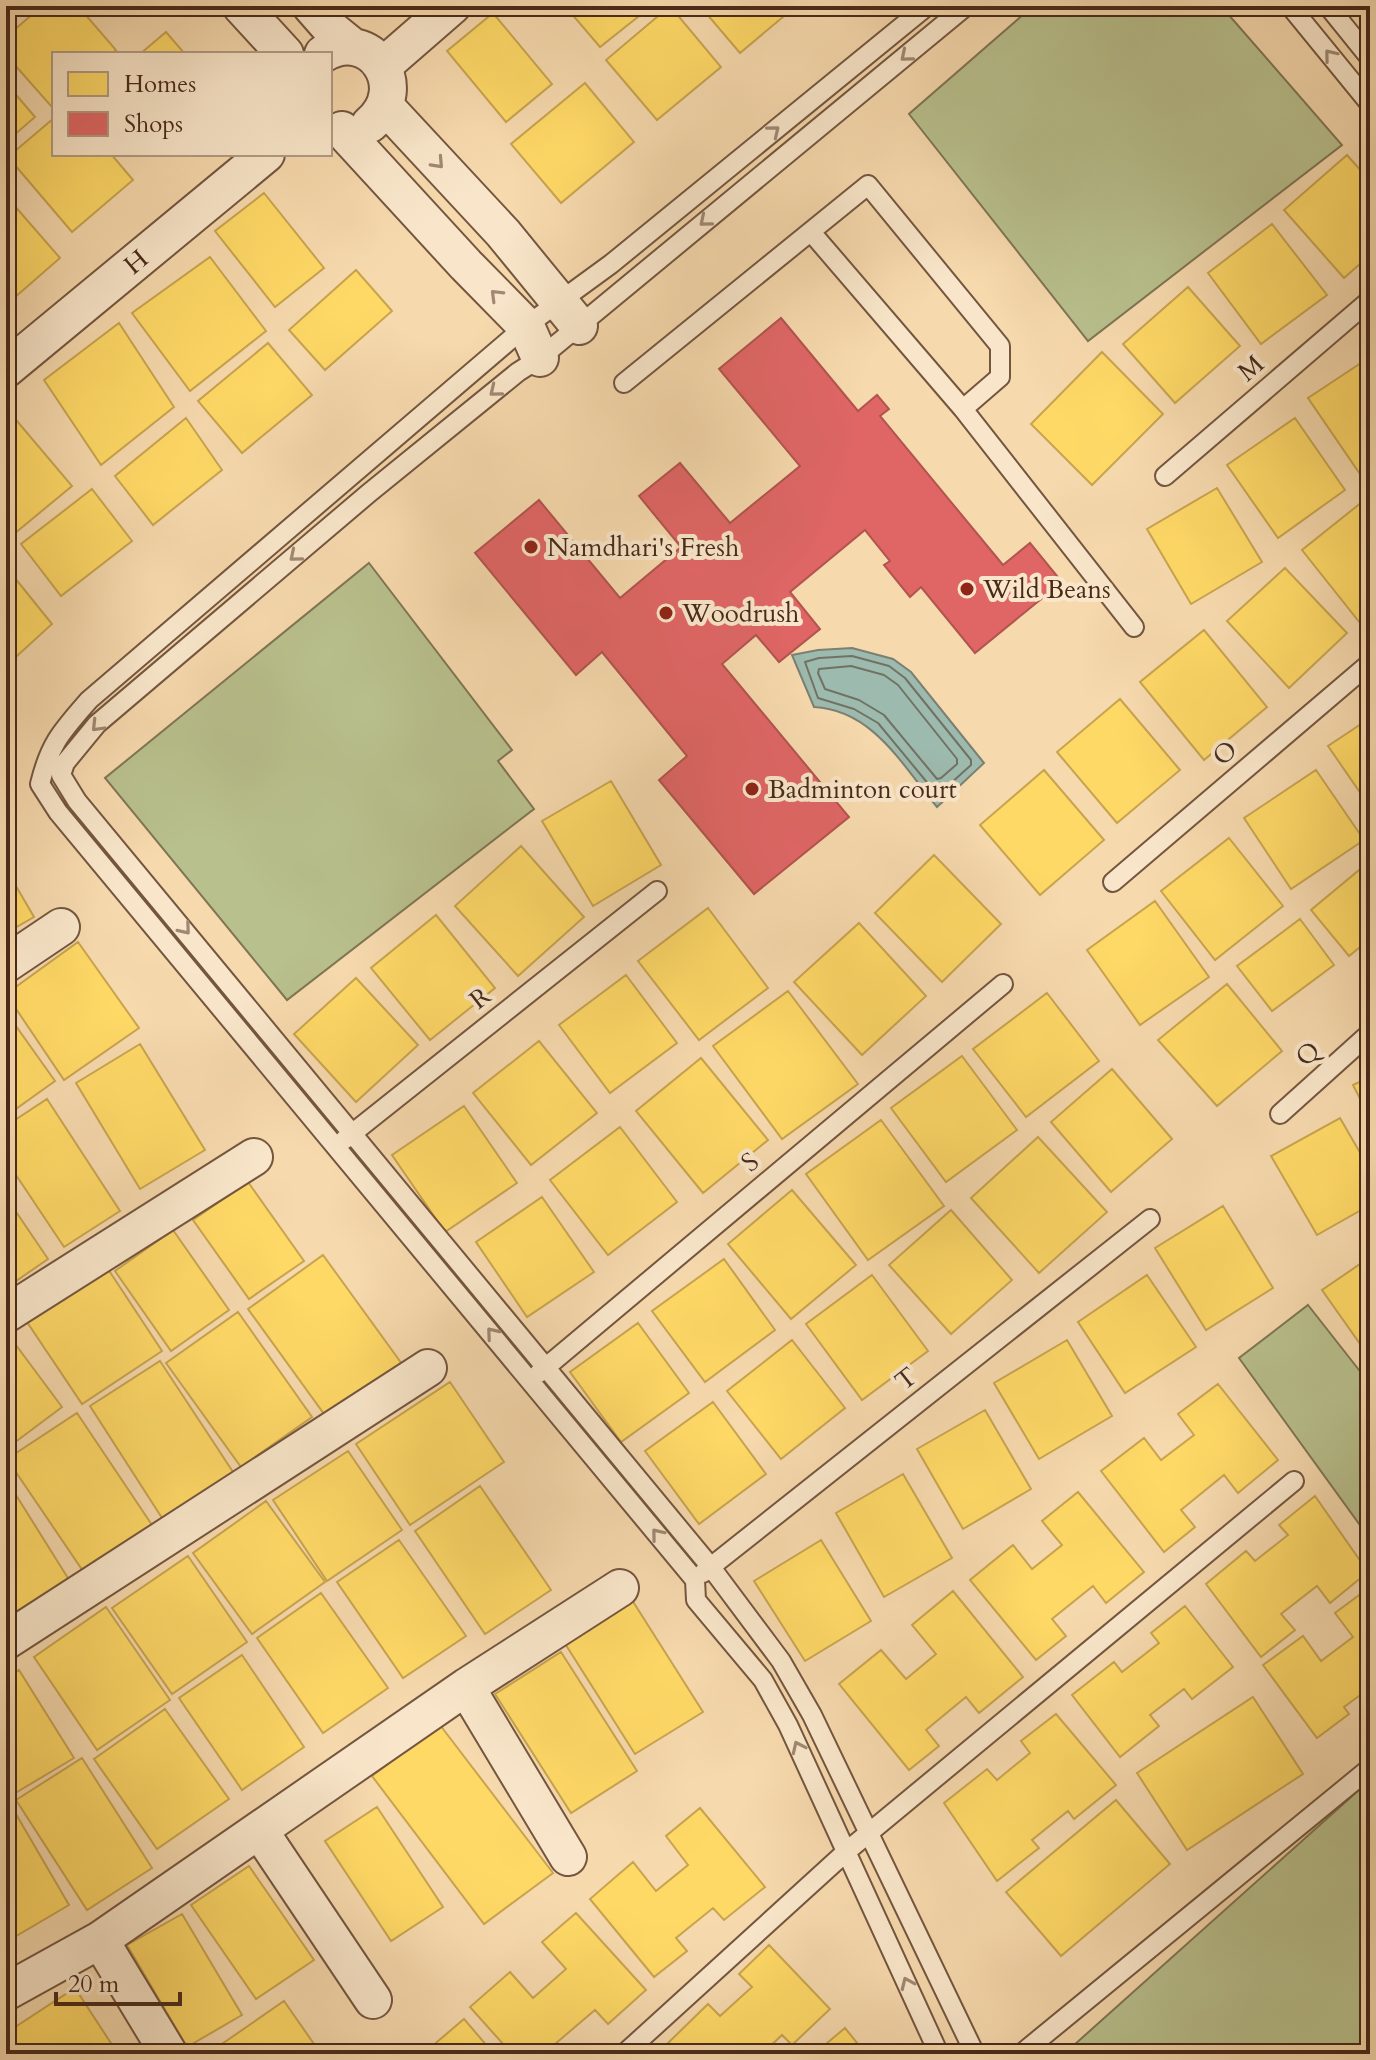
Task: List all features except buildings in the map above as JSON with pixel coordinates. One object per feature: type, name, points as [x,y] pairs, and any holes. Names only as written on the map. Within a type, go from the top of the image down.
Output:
[{"type":"street","points":[[241,6],[283,52]]},
{"type":"street","points":[[311,6],[389,93],[385,106],[368,126],[336,128]]},
{"type":"street","points":[[353,56],[452,6]]},
{"type":"street","points":[[385,106],[503,233],[569,313]]},
{"type":"street","points":[[336,128],[466,265],[533,342]]},
{"type":"street","name":"H","points":[[6,369],[264,156]]},
{"type":"street","points":[[6,964],[61,927]]},
{"type":"street","points":[[6,1314],[254,1157]]},
{"type":"street","points":[[6,1641],[428,1368]]},
{"type":"street","points":[[6,1992],[100,1940],[466,1687],[620,1588]]},
{"type":"street","points":[[466,1687],[568,1857]]},
{"type":"street","points":[[259,1830],[373,2000]]},
{"type":"street","points":[[100,1940],[169,2054]]},
{"type":"lane","points":[[927,6],[611,264],[569,313],[533,342],[518,372],[369,493],[97,724],[65,763],[61,775],[77,801],[710,1566],[781,1661],[823,1737],[975,2054]]},
{"type":"lane","points":[[939,2054],[782,1714],[763,1680],[696,1600],[695,1580],[58,812],[40,784],[48,754],[63,730],[89,700],[569,313],[966,6]]},
{"type":"lane","points":[[1290,6],[1370,104]]},
{"type":"lane","points":[[1328,6],[1370,58]]},
{"type":"lane","points":[[624,383],[868,185],[1000,346],[1000,377],[963,409]]},
{"type":"lane","points":[[811,232],[963,409],[1134,627]]},
{"type":"lane","name":"M","points":[[1165,476],[1370,300]]},
{"type":"lane","name":"O","points":[[1113,882],[1370,663]]},
{"type":"lane","name":"R","points":[[337,1148],[353,1131],[657,891]]},
{"type":"lane","name":"S","points":[[531,1380],[1003,984]]},
{"type":"lane","name":"Q","points":[[1280,1114],[1370,1033]]},
{"type":"lane","name":"T","points":[[695,1580],[1150,1219]]},
{"type":"lane","points":[[624,2054],[847,1851],[1294,1481]]},
{"type":"lane","points":[[1021,2054],[1370,1768]]},
{"type":"green space","points":[[1033,6],[1221,6],[1342,145],[1088,341],[909,114]]},
{"type":"green space","points":[[369,563],[512,750],[498,761],[534,809],[287,1000],[105,778]]},
{"type":"green space","points":[[1308,1305],[1370,1384],[1370,1539],[1239,1358]]},
{"type":"green space","points":[[1370,1780],[1370,2047],[1360,2054],[1064,2054]]},
{"type":"water","points":[[852,648],[893,659],[911,672],[984,763],[937,807],[870,729],[835,710],[814,707],[792,655]]},
{"type":"place","name":"Namdhari's Fresh","points":[[531,547]]},
{"type":"place","name":"Wild Beans","points":[[967,589]]},
{"type":"place","name":"Woodrush","points":[[666,613]]},
{"type":"place","name":"Badminton court","points":[[752,789]]}]
